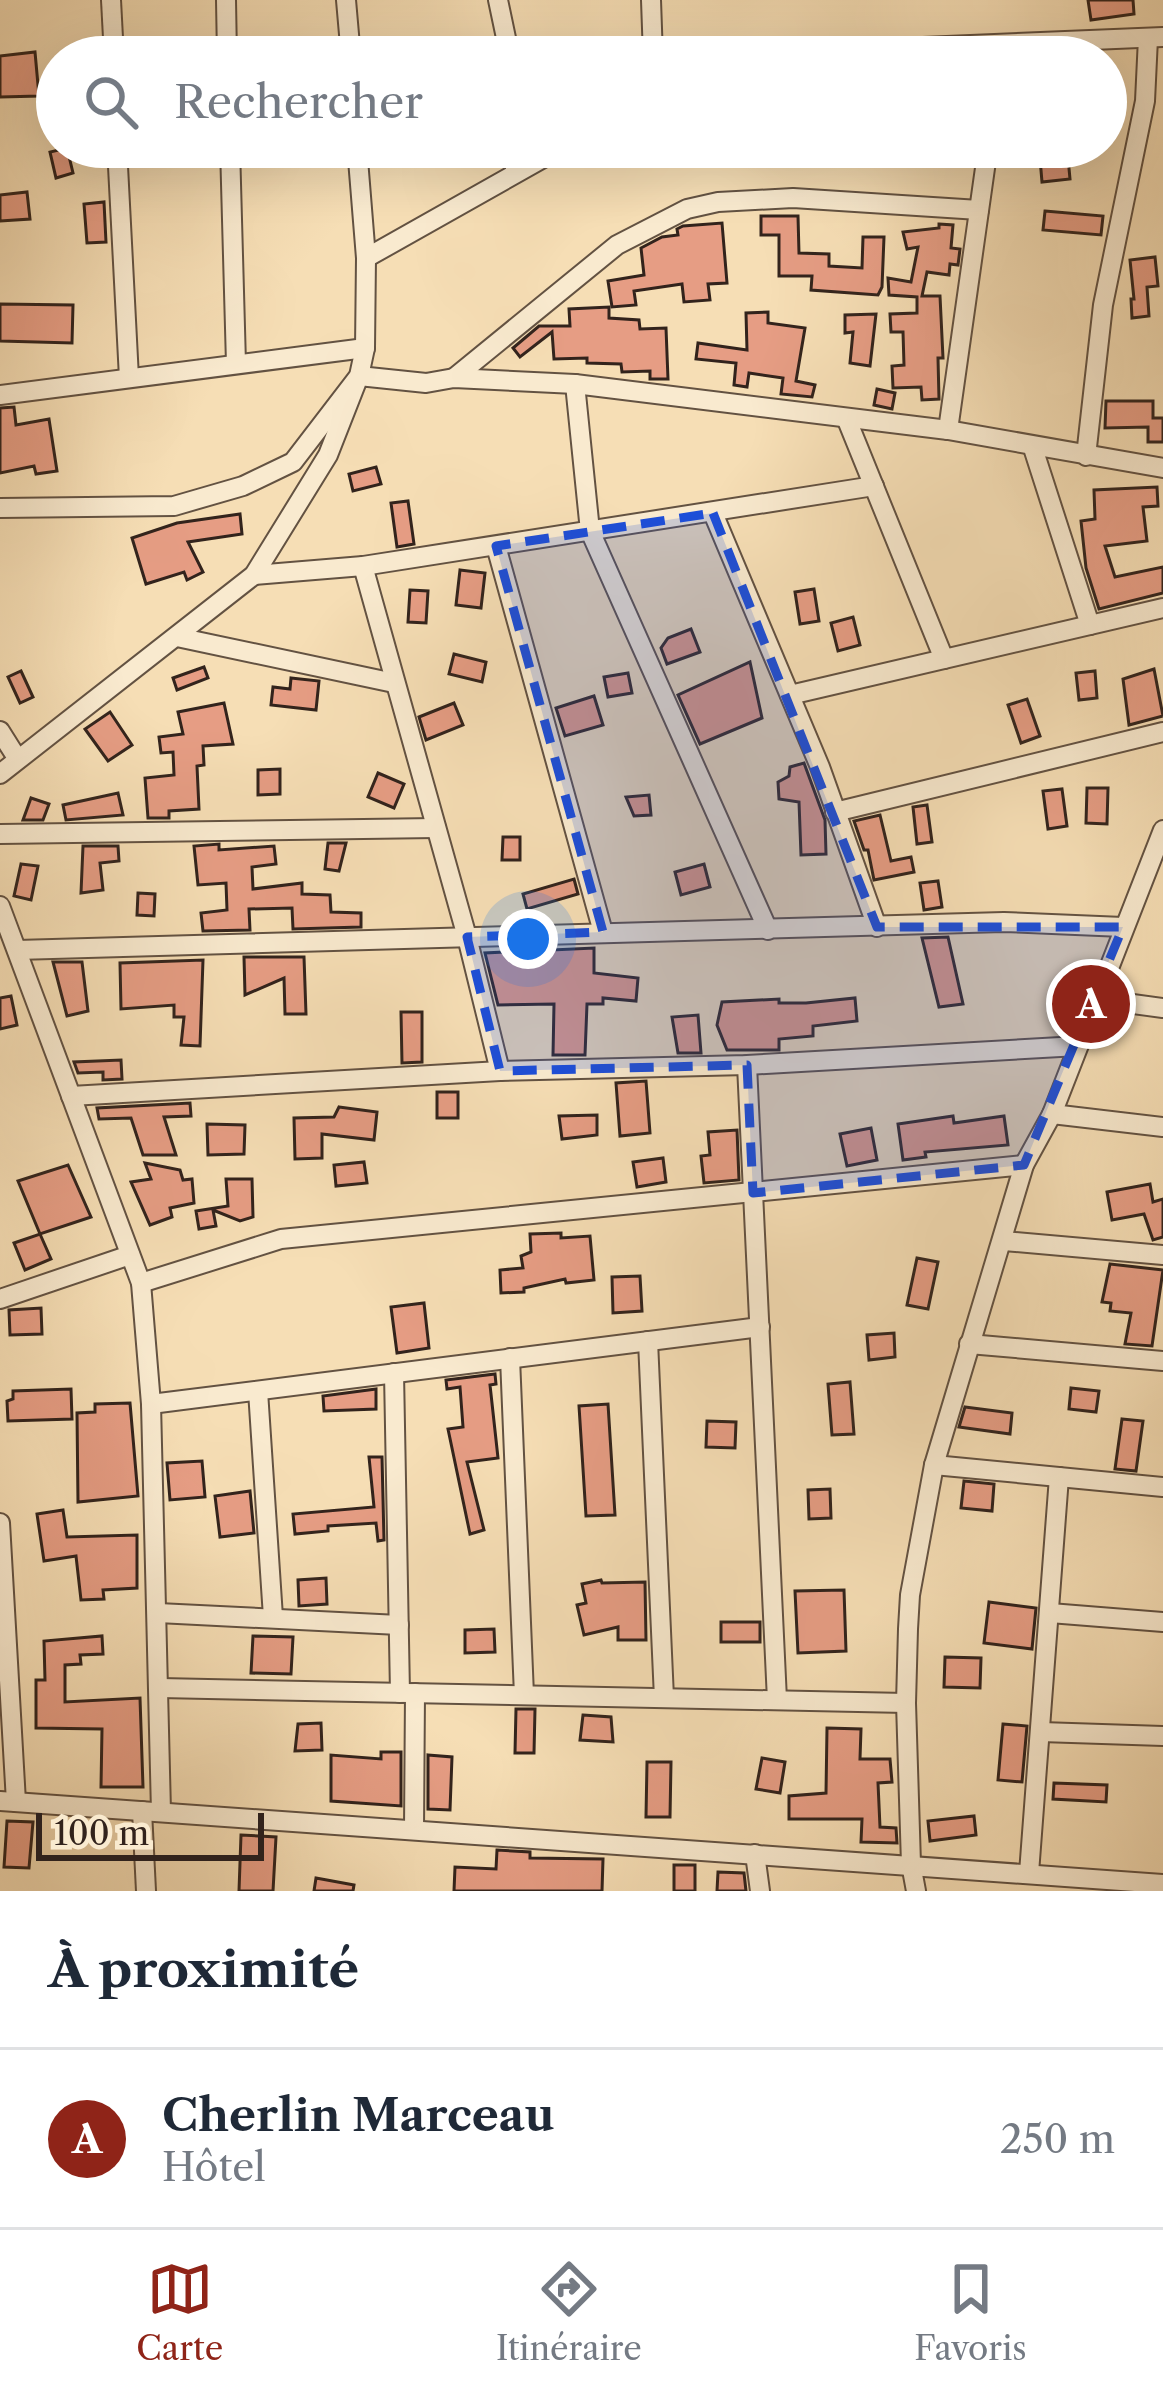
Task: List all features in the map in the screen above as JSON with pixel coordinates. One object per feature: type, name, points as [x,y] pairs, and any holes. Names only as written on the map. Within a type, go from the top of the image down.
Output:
[{"type":"street","points":[[111,0],[112,36]]},
{"type":"street","points":[[226,0],[227,36]]},
{"type":"street","points":[[346,0],[349,36]]},
{"type":"street","points":[[498,0],[506,36]]},
{"type":"street","points":[[651,0],[652,36]]},
{"type":"street","points":[[1086,456],[1103,304],[1155,38]]},
{"type":"street","points":[[118,168],[129,378]]},
{"type":"street","points":[[231,168],[236,364]]},
{"type":"street","points":[[0,774],[254,575],[328,454],[365,348],[359,168]]},
{"type":"street","points":[[365,258],[523,168]]},
{"type":"street","points":[[948,430],[985,168]]},
{"type":"street","points":[[454,378],[617,245],[687,208],[793,198],[979,210]]},
{"type":"street","points":[[0,395],[365,348]]},
{"type":"street","points":[[359,376],[426,383],[454,378],[575,384],[948,430],[1163,468]]},
{"type":"street","points":[[0,508],[174,506],[243,486],[293,462],[359,376]]},
{"type":"street","points":[[575,384],[590,532],[768,930]]},
{"type":"street","points":[[847,419],[944,659]]},
{"type":"street","points":[[1033,448],[1090,625]]},
{"type":"street","points":[[254,575],[363,566],[874,486]]},
{"type":"street","points":[[713,513],[790,695],[877,927]]},
{"type":"street","points":[[496,546],[603,932]]},
{"type":"street","points":[[363,566],[500,1071]]},
{"type":"street","points":[[790,695],[1163,608]]},
{"type":"street","points":[[176,637],[394,682]]},
{"type":"street","points":[[0,730],[17,758]]},
{"type":"street","points":[[836,812],[1163,732]]},
{"type":"street","points":[[0,834],[436,828]]},
{"type":"street","points":[[916,1891],[906,1703],[910,1595],[934,1465],[1024,1166],[1052,1114],[1123,927],[1155,874],[1163,830]]},
{"type":"street","points":[[0,906],[141,1283],[151,1404],[160,1688],[146,1891]]},
{"type":"street","points":[[16,950],[1004,922],[1123,927]]},
{"type":"street","points":[[1096,999],[1163,1008]]},
{"type":"street","points":[[71,1096],[500,1071],[747,1065],[1078,1046]]},
{"type":"street","points":[[747,1065],[777,1700]]},
{"type":"street","points":[[1052,1114],[1163,1127]]},
{"type":"street","points":[[141,1283],[281,1239],[1024,1166]]},
{"type":"street","points":[[1004,1241],[1163,1255]]},
{"type":"street","points":[[0,1299],[130,1255]]},
{"type":"street","points":[[151,1404],[760,1327]]},
{"type":"street","points":[[648,1341],[664,1698]]},
{"type":"street","points":[[968,1344],[1163,1361]]},
{"type":"street","points":[[510,1358],[524,1695]]},
{"type":"street","points":[[394,1373],[399,1625],[414,1830]]},
{"type":"street","points":[[258,1391],[273,1617]]},
{"type":"street","points":[[934,1465],[1163,1487]]},
{"type":"street","points":[[1029,1873],[1059,1477]]},
{"type":"street","points":[[0,1522],[8,1802],[1163,1884]]},
{"type":"street","points":[[158,1613],[399,1625]]},
{"type":"street","points":[[1049,1613],[1163,1622]]},
{"type":"street","points":[[160,1688],[906,1703]]},
{"type":"street","points":[[1042,1732],[1163,1736]]},
{"type":"street","points":[[755,1854],[760,1891]]},
{"type":"highlighted area","points":[[713,513],[877,927],[1123,927],[1024,1165],[753,1193],[747,1065],[500,1071],[467,937],[603,932],[496,546]]},
{"type":"building","points":[[1088,0],[1133,0],[1134,14],[1091,20]]},
{"type":"building","points":[[35,52],[36,96],[0,97],[0,56]]},
{"type":"building","points":[[54,168],[72,168],[73,173],[56,178]]},
{"type":"building","points":[[1041,168],[1069,168],[1070,179],[1042,182]]},
{"type":"building","points":[[27,192],[30,219],[0,221],[0,195]]},
{"type":"building","points":[[104,202],[106,242],[87,243],[84,204]]},
{"type":"building","points":[[1045,211],[1103,216],[1101,235],[1043,230]]},
{"type":"building","points":[[761,216],[798,216],[799,253],[829,254],[829,266],[862,268],[863,237],[884,237],[878,295],[811,290],[812,276],[779,276],[779,235],[761,235]]},
{"type":"building","points":[[722,223],[727,283],[708,284],[710,300],[684,302],[682,284],[634,291],[636,305],[612,307],[608,281],[644,275],[641,248],[678,235],[677,229],[683,226]]},
{"type":"building","points":[[939,224],[953,225],[951,248],[960,249],[958,265],[950,264],[949,275],[927,272],[922,296],[940,296],[943,358],[938,358],[939,399],[922,400],[921,387],[893,388],[892,366],[904,365],[903,332],[891,332],[890,314],[917,313],[917,297],[889,295],[888,278],[911,282],[918,247],[907,249],[903,232],[939,228]]},
{"type":"building","points":[[1155,257],[1158,286],[1147,287],[1149,316],[1132,318],[1130,260]]},
{"type":"building","points":[[0,304],[73,305],[72,343],[0,341]]},
{"type":"building","points":[[609,307],[609,318],[639,320],[640,329],[666,328],[668,379],[650,379],[650,371],[622,372],[621,364],[587,363],[587,358],[554,359],[552,332],[520,357],[513,348],[539,326],[570,326],[569,309]]},
{"type":"building","points":[[768,312],[768,323],[805,328],[796,381],[815,385],[812,397],[781,394],[783,378],[749,373],[747,387],[734,385],[736,363],[696,359],[698,343],[747,350],[746,313]]},
{"type":"building","points":[[876,314],[870,366],[850,363],[853,332],[845,333],[845,315]]},
{"type":"building","points":[[877,389],[895,393],[892,409],[874,405]]},
{"type":"building","points":[[1106,401],[1153,401],[1153,418],[1163,418],[1163,442],[1148,442],[1148,427],[1105,428]]},
{"type":"building","points":[[14,407],[16,425],[49,419],[57,471],[36,474],[34,466],[0,473],[0,408]]},
{"type":"building","points":[[376,467],[381,484],[353,491],[349,474]]},
{"type":"building","points":[[1157,487],[1158,506],[1143,507],[1147,541],[1105,546],[1115,577],[1163,567],[1163,593],[1099,609],[1086,568],[1081,521],[1095,519],[1094,490]]},
{"type":"building","points":[[408,501],[414,544],[397,547],[391,503]]},
{"type":"building","points":[[240,514],[242,534],[188,542],[203,572],[187,580],[184,572],[146,584],[132,538],[177,523]]},
{"type":"building","points":[[460,570],[485,573],[481,608],[456,605]]},
{"type":"building","points":[[814,589],[819,621],[800,624],[795,592]]},
{"type":"building","points":[[410,590],[428,591],[426,623],[408,622]]},
{"type":"building","points":[[853,617],[860,645],[838,651],[831,623]]},
{"type":"building","points":[[691,629],[700,652],[667,664],[661,648],[668,638]]},
{"type":"building","points":[[454,654],[486,662],[482,682],[449,674]]},
{"type":"building","points":[[750,662],[762,718],[700,744],[678,695]]},
{"type":"building","points":[[204,667],[208,678],[177,690],[173,678]]},
{"type":"building","points":[[1154,669],[1163,716],[1129,725],[1123,679]]},
{"type":"building","points":[[21,671],[33,697],[20,703],[8,677]]},
{"type":"building","points":[[1095,671],[1097,698],[1079,700],[1076,673]]},
{"type":"building","points":[[628,673],[632,693],[608,697],[604,677]]},
{"type":"building","points":[[291,678],[319,681],[316,710],[271,705],[273,687],[290,689]]},
{"type":"building","points":[[594,696],[603,725],[565,736],[556,708]]},
{"type":"building","points":[[1027,699],[1040,736],[1021,743],[1008,705]]},
{"type":"building","points":[[224,703],[233,744],[203,746],[204,765],[197,766],[199,809],[169,811],[169,818],[148,818],[145,778],[174,775],[173,752],[161,753],[159,737],[183,734],[178,712]]},
{"type":"building","points":[[454,703],[463,725],[426,740],[419,717]]},
{"type":"building","points":[[110,712],[132,745],[108,761],[85,729]]},
{"type":"building","points":[[804,763],[825,820],[826,854],[801,855],[799,802],[779,799],[778,782],[789,776],[790,767]]},
{"type":"building","points":[[280,769],[280,794],[258,795],[258,770]]},
{"type":"building","points":[[378,773],[404,784],[394,808],[368,797]]},
{"type":"building","points":[[1087,788],[1108,788],[1107,824],[1086,823]]},
{"type":"building","points":[[1062,789],[1067,826],[1048,829],[1043,791]]},
{"type":"building","points":[[118,793],[123,815],[66,820],[63,805]]},
{"type":"building","points":[[649,795],[651,815],[634,816],[626,797]]},
{"type":"building","points":[[31,798],[49,804],[43,820],[23,820]]},
{"type":"building","points":[[927,805],[932,842],[917,844],[913,807]]},
{"type":"building","points":[[880,815],[891,861],[911,857],[914,872],[874,880],[868,850],[864,850],[854,821]]},
{"type":"building","points":[[503,837],[520,837],[520,860],[502,860]]},
{"type":"building","points":[[328,843],[346,843],[339,871],[325,869]]},
{"type":"building","points":[[219,844],[219,850],[274,846],[276,864],[252,867],[253,889],[302,883],[302,894],[330,895],[331,912],[361,913],[361,927],[293,929],[292,908],[249,909],[250,930],[203,931],[201,913],[227,910],[226,883],[198,885],[194,846]]},
{"type":"building","points":[[83,846],[118,846],[119,861],[100,863],[103,890],[81,893]]},
{"type":"building","points":[[21,864],[38,866],[31,900],[14,896]]},
{"type":"building","points":[[704,864],[710,887],[681,895],[675,872]]},
{"type":"building","points":[[574,879],[578,894],[527,909],[523,894]]},
{"type":"building","points":[[938,881],[942,907],[924,910],[920,883]]},
{"type":"building","points":[[138,893],[155,894],[154,916],[137,915]]},
{"type":"building","points":[[948,937],[963,1004],[939,1007],[922,938]]},
{"type":"building","points":[[594,948],[594,973],[638,978],[636,1001],[603,998],[603,1004],[587,1004],[585,1055],[553,1055],[554,1004],[498,1005],[485,953]]},
{"type":"building","points":[[244,957],[304,957],[306,1014],[285,1014],[284,978],[245,995]]},
{"type":"building","points":[[203,960],[200,1046],[181,1045],[184,1017],[174,1017],[174,1005],[121,1009],[120,963]]},
{"type":"building","points":[[53,962],[82,962],[88,1011],[67,1016]]},
{"type":"building","points":[[11,996],[17,1025],[0,1029],[0,998]]},
{"type":"building","points":[[855,998],[857,1021],[813,1026],[813,1036],[779,1039],[779,1050],[727,1050],[717,1025],[722,1002]]},
{"type":"building","points":[[401,1012],[422,1012],[422,1062],[402,1063]]},
{"type":"building","points":[[698,1015],[701,1053],[678,1053],[672,1017]]},
{"type":"building","points":[[121,1060],[122,1079],[103,1080],[103,1072],[78,1073],[74,1062]]},
{"type":"building","points":[[646,1081],[650,1133],[620,1136],[616,1083]]},
{"type":"building","points":[[437,1092],[458,1092],[458,1118],[437,1118]]},
{"type":"building","points":[[190,1103],[191,1116],[164,1117],[176,1155],[143,1155],[131,1118],[99,1119],[97,1108]]},
{"type":"building","points":[[339,1107],[377,1112],[374,1140],[322,1134],[322,1158],[295,1159],[294,1118],[334,1117]]},
{"type":"building","points":[[597,1115],[597,1135],[562,1139],[559,1116]]},
{"type":"building","points":[[953,1116],[954,1123],[1004,1116],[1008,1145],[925,1152],[926,1157],[903,1160],[898,1124]]},
{"type":"building","points":[[207,1124],[245,1125],[244,1154],[208,1155]]},
{"type":"building","points":[[871,1128],[877,1160],[847,1166],[840,1134]]},
{"type":"building","points":[[737,1130],[739,1180],[704,1183],[701,1156],[710,1155],[708,1132]]},
{"type":"building","points":[[663,1158],[666,1182],[637,1187],[633,1162]]},
{"type":"building","points":[[364,1162],[367,1183],[336,1186],[334,1165]]},
{"type":"building","points":[[145,1163],[180,1170],[183,1180],[192,1179],[194,1203],[170,1208],[172,1217],[150,1225],[131,1182],[151,1179]]},
{"type":"building","points":[[68,1165],[91,1217],[40,1234],[18,1181]]},
{"type":"building","points":[[226,1179],[252,1179],[253,1217],[240,1221],[213,1210],[216,1226],[199,1229],[196,1211],[228,1206]]},
{"type":"building","points":[[1150,1184],[1153,1202],[1163,1199],[1163,1237],[1153,1240],[1144,1214],[1112,1220],[1107,1192]]},
{"type":"building","points":[[561,1233],[561,1238],[590,1236],[594,1280],[566,1283],[565,1279],[524,1288],[524,1292],[501,1293],[500,1270],[523,1268],[521,1256],[531,1252],[530,1234]]},
{"type":"building","points":[[40,1234],[51,1259],[25,1270],[14,1243]]},
{"type":"building","points":[[917,1258],[938,1262],[928,1309],[907,1305]]},
{"type":"building","points":[[1110,1264],[1163,1270],[1152,1346],[1125,1344],[1131,1313],[1110,1311],[1111,1303],[1102,1302]]},
{"type":"building","points":[[640,1276],[642,1311],[613,1313],[612,1277]]},
{"type":"building","points":[[424,1303],[429,1348],[397,1353],[391,1307]]},
{"type":"building","points":[[41,1308],[42,1334],[10,1335],[9,1310]]},
{"type":"building","points":[[894,1333],[895,1357],[869,1360],[867,1335]]},
{"type":"building","points":[[495,1374],[496,1384],[490,1385],[498,1458],[467,1462],[484,1530],[470,1534],[448,1429],[463,1427],[460,1387],[447,1389],[446,1380]]},
{"type":"building","points":[[850,1382],[854,1434],[832,1435],[828,1384]]},
{"type":"building","points":[[1071,1388],[1099,1391],[1096,1412],[1069,1409]]},
{"type":"building","points":[[71,1389],[72,1419],[8,1421],[7,1401],[13,1399],[13,1391]]},
{"type":"building","points":[[376,1389],[376,1409],[324,1411],[323,1396]]},
{"type":"building","points":[[130,1403],[138,1496],[78,1502],[77,1413],[95,1412],[95,1404]]},
{"type":"building","points":[[608,1404],[615,1515],[586,1516],[579,1406]]},
{"type":"building","points":[[965,1407],[1012,1413],[1010,1434],[959,1427]]},
{"type":"building","points":[[1122,1419],[1143,1421],[1136,1471],[1115,1469]]},
{"type":"building","points":[[707,1421],[736,1422],[735,1448],[706,1447]]},
{"type":"building","points":[[369,1457],[382,1457],[384,1540],[378,1541],[376,1523],[295,1534],[293,1514],[374,1507]]},
{"type":"building","points":[[202,1461],[205,1497],[170,1500],[167,1463]]},
{"type":"building","points":[[964,1481],[994,1484],[992,1511],[961,1508]]},
{"type":"building","points":[[830,1489],[831,1518],[809,1519],[808,1490]]},
{"type":"building","points":[[250,1491],[254,1533],[220,1537],[215,1496]]},
{"type":"building","points":[[63,1510],[67,1537],[137,1535],[137,1588],[103,1590],[104,1599],[81,1600],[76,1556],[44,1561],[37,1514]]},
{"type":"building","points":[[326,1578],[327,1604],[299,1606],[298,1580]]},
{"type":"building","points":[[645,1582],[646,1640],[618,1640],[618,1627],[584,1635],[577,1605],[586,1603],[582,1584]]},
{"type":"building","points":[[844,1590],[846,1651],[798,1653],[795,1591]]},
{"type":"building","points":[[989,1602],[1036,1608],[1032,1649],[984,1643]]},
{"type":"building","points":[[721,1622],[760,1622],[760,1642],[721,1642]]},
{"type":"building","points":[[494,1629],[495,1652],[465,1653],[465,1630]]},
{"type":"building","points":[[102,1636],[103,1654],[80,1655],[81,1664],[65,1665],[65,1702],[140,1698],[143,1787],[101,1787],[102,1729],[36,1728],[36,1680],[45,1680],[44,1641]]},
{"type":"building","points":[[253,1636],[293,1637],[291,1674],[251,1673]]},
{"type":"building","points":[[945,1657],[981,1658],[980,1688],[944,1687]]},
{"type":"building","points":[[516,1709],[535,1709],[534,1753],[515,1753]]},
{"type":"building","points":[[583,1715],[611,1717],[613,1742],[580,1740]]},
{"type":"building","points":[[321,1723],[322,1750],[295,1751],[298,1724]]},
{"type":"building","points":[[1003,1724],[1027,1726],[1022,1782],[998,1780]]},
{"type":"building","points":[[827,1728],[861,1729],[860,1759],[890,1759],[892,1782],[878,1783],[880,1827],[896,1828],[897,1843],[861,1842],[862,1819],[789,1819],[789,1796],[826,1793]]},
{"type":"building","points":[[381,1752],[401,1752],[401,1806],[331,1801],[331,1755],[381,1759]]},
{"type":"building","points":[[428,1755],[452,1757],[450,1810],[428,1809]]},
{"type":"building","points":[[762,1758],[785,1762],[780,1793],[756,1789]]},
{"type":"building","points":[[647,1762],[671,1762],[670,1817],[646,1817]]},
{"type":"building","points":[[1054,1783],[1107,1785],[1106,1802],[1053,1799]]},
{"type":"building","points":[[974,1816],[976,1835],[930,1841],[928,1821]]},
{"type":"building","points":[[7,1821],[33,1822],[29,1868],[4,1867]]},
{"type":"building","points":[[241,1835],[276,1837],[273,1891],[239,1891]]},
{"type":"building","points":[[497,1850],[530,1852],[530,1858],[603,1859],[602,1891],[454,1891],[455,1867],[496,1869]]},
{"type":"building","points":[[674,1865],[695,1865],[695,1891],[674,1891]]},
{"type":"building","points":[[718,1872],[744,1873],[746,1891],[717,1891]]},
{"type":"building","points":[[316,1878],[354,1885],[353,1891],[314,1891]]},
{"type":"place","name":"Cherlin Marceau","points":[[1091,1004]]}]
